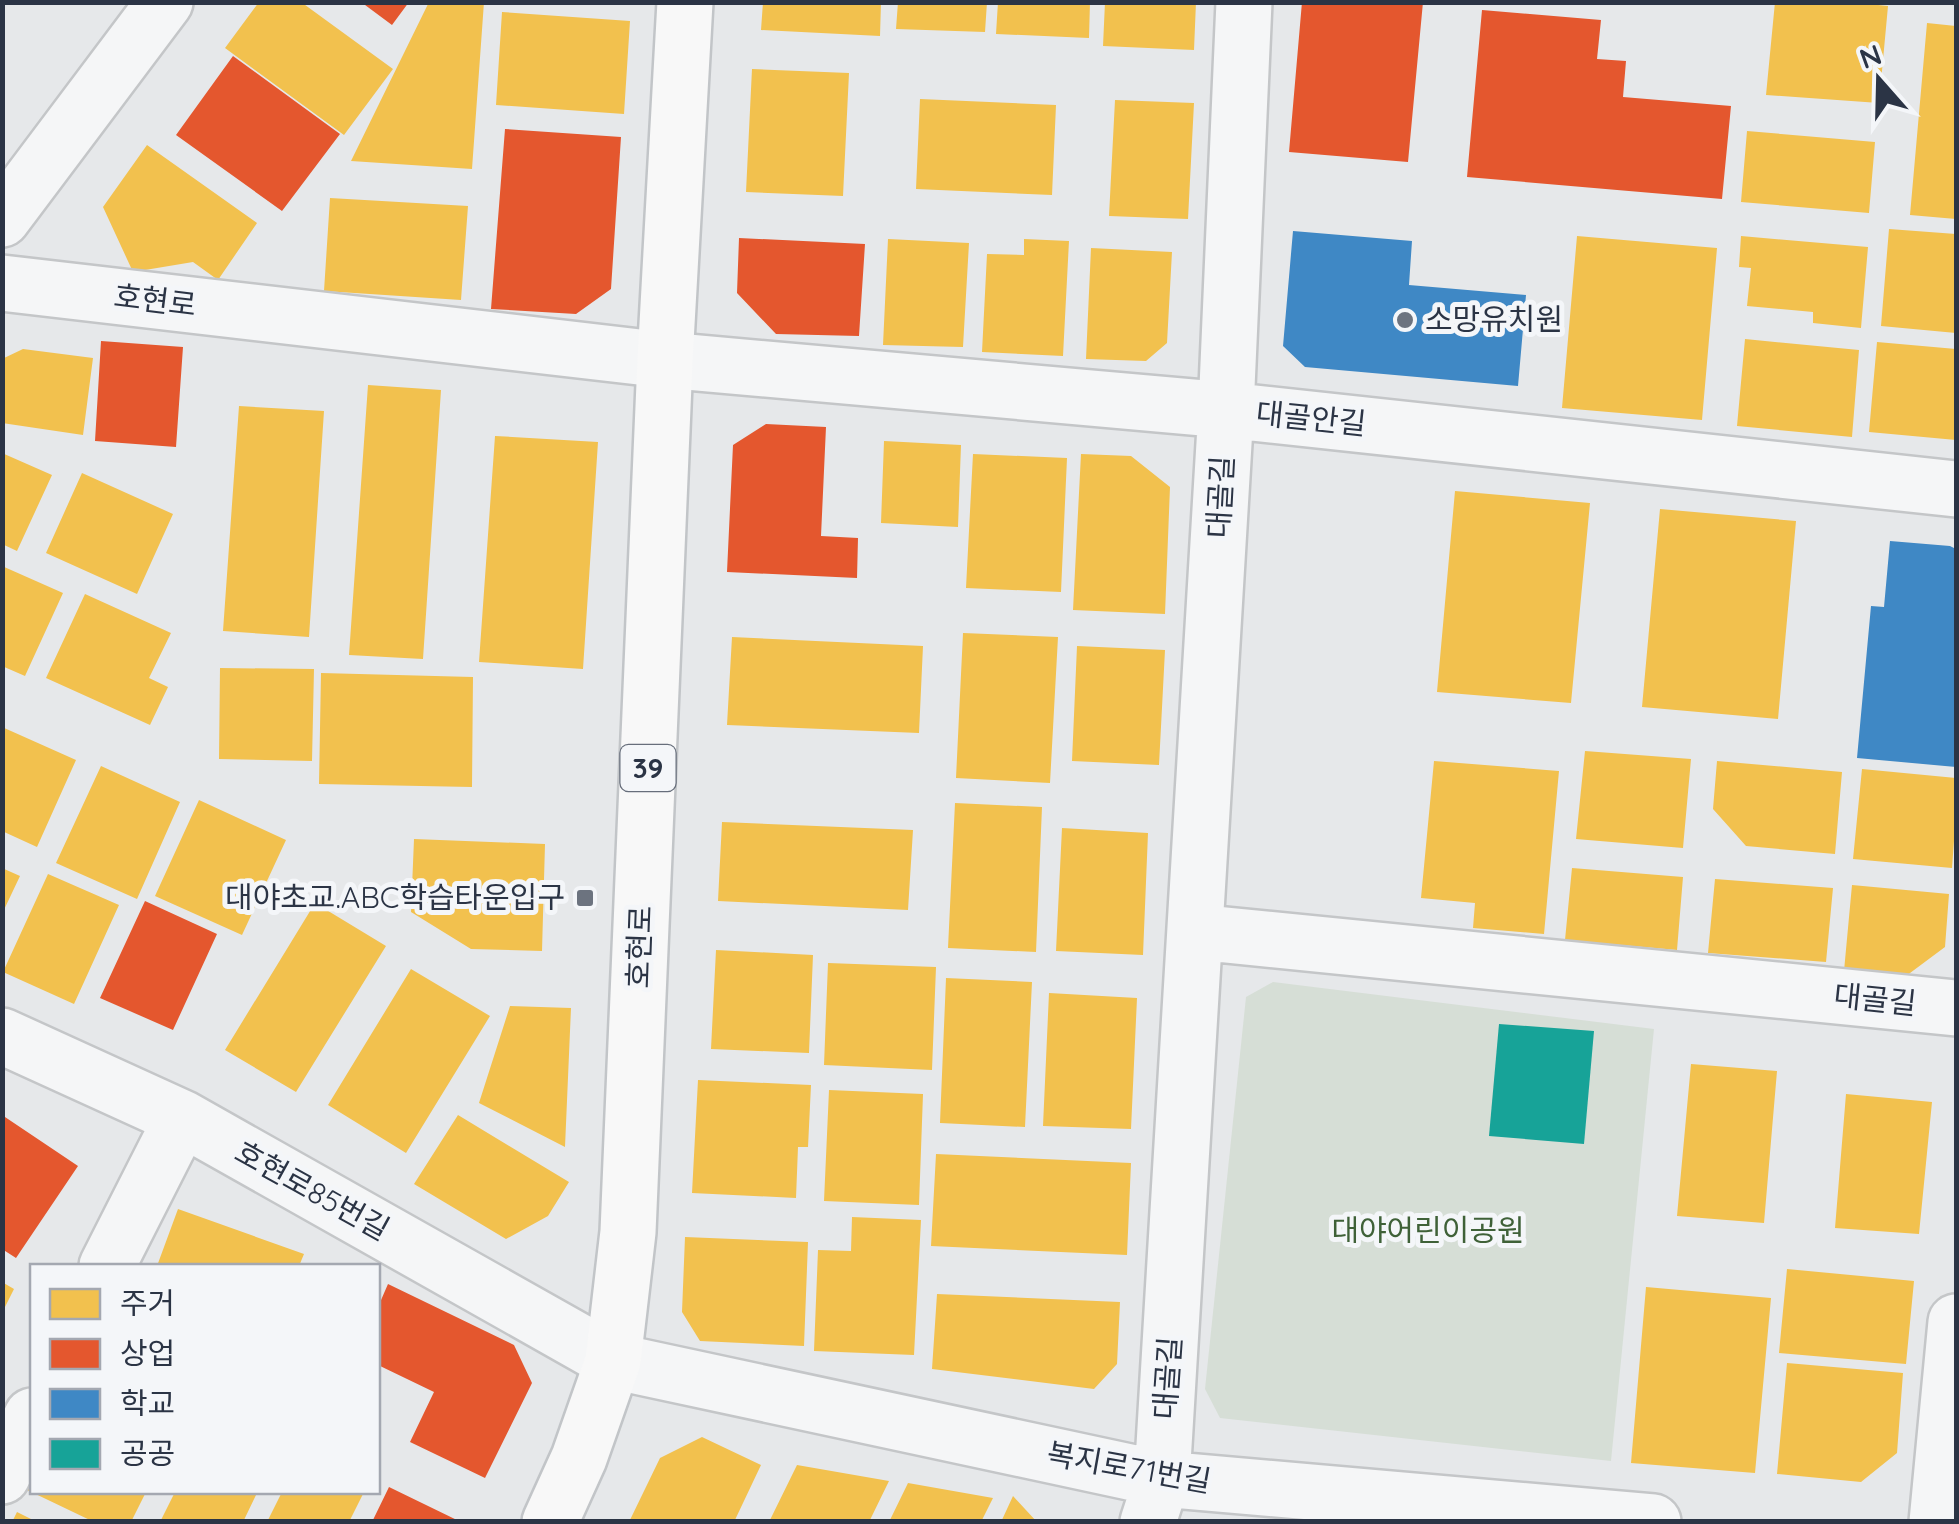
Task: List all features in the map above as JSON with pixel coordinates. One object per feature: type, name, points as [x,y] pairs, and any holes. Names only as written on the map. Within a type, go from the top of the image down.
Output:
[{"type":"main road","name":"호현로","points":[[550,1522],[579,1458],[613,1361],[628,1232],[665,360],[685,2]]},
{"type":"street","points":[[2,219],[165,2]]},
{"type":"street","name":"대골길","points":[[1155,1500],[1196,932],[1226,410],[1244,2]]},
{"type":"street","name":"호현로","points":[[2,283],[665,360]]},
{"type":"street","name":"대골안길","points":[[665,360],[1226,410],[1956,489]]},
{"type":"street","name":"대골길","points":[[1196,932],[1956,1008]]},
{"type":"street","name":"호현로85번길","points":[[2,1036],[182,1118],[613,1361]]},
{"type":"street","points":[[109,1264],[182,1118]]},
{"type":"street","points":[[1937,1522],[1956,1322]]},
{"type":"street","name":"복지로71번길","points":[[613,1361],[1155,1500],[1653,1522]]},
{"type":"street","points":[[2,1476],[30,1420]]},
{"type":"green space","name":"대야어린이공원","points":[[1273,982],[1654,1029],[1611,1461],[1220,1418],[1205,1389],[1246,997]]},
{"type":"building: 주거","points":[[259,2],[301,2],[393,69],[344,135],[225,48]]},
{"type":"building: 주거","points":[[429,2],[484,2],[472,169],[351,161]]},
{"type":"building: 주거","points":[[763,2],[881,2],[880,36],[761,30]]},
{"type":"building: 주거","points":[[898,2],[987,2],[985,32],[896,29]]},
{"type":"building: 주거","points":[[998,2],[1090,2],[1089,38],[996,34]]},
{"type":"building: 주거","points":[[1105,2],[1196,2],[1194,50],[1103,46]]},
{"type":"building: 주거","points":[[1775,2],[1888,6],[1879,103],[1766,95]]},
{"type":"building: 주거","points":[[502,12],[630,21],[624,114],[496,105]]},
{"type":"building: 주거","points":[[1927,23],[1956,26],[1956,219],[1910,215]]},
{"type":"building: 주거","points":[[752,69],[849,73],[843,196],[746,192]]},
{"type":"building: 주거","points":[[920,99],[1056,105],[1052,195],[916,189]]},
{"type":"building: 주거","points":[[1115,100],[1194,103],[1188,219],[1109,216]]},
{"type":"building: 주거","points":[[1747,131],[1875,142],[1869,213],[1741,202]]},
{"type":"building: 주거","points":[[147,145],[257,223],[218,280],[193,262],[133,272],[103,207]]},
{"type":"building: 주거","points":[[330,198],[468,206],[461,300],[324,291]]},
{"type":"building: 주거","points":[[1889,229],[1956,234],[1956,333],[1881,326]]},
{"type":"building: 주거","points":[[1577,236],[1717,248],[1702,420],[1562,408]]},
{"type":"building: 주거","points":[[1741,236],[1868,247],[1861,328],[1813,323],[1813,312],[1747,306],[1751,268],[1739,267]]},
{"type":"building: 주거","points":[[888,239],[969,243],[963,347],[883,345]]},
{"type":"building: 주거","points":[[1024,239],[1069,241],[1063,356],[982,352],[987,254],[1024,255]]},
{"type":"building: 주거","points":[[1091,248],[1172,252],[1167,343],[1146,361],[1086,359]]},
{"type":"building: 주거","points":[[1745,339],[1859,350],[1852,437],[1737,426]]},
{"type":"building: 주거","points":[[1877,342],[1956,349],[1956,440],[1869,432]]},
{"type":"building: 주거","points":[[23,349],[93,358],[83,435],[2,423],[2,359]]},
{"type":"building: 주거","points":[[368,385],[441,390],[423,659],[349,655]]},
{"type":"building: 주거","points":[[239,406],[324,411],[309,637],[223,631]]},
{"type":"building: 주거","points":[[495,436],[598,442],[583,669],[479,662]]},
{"type":"building: 주거","points":[[884,441],[961,445],[958,527],[881,523]]},
{"type":"building: 주거","points":[[2,453],[52,475],[17,551],[2,544]]},
{"type":"building: 주거","points":[[973,454],[1067,458],[1061,592],[966,588]]},
{"type":"building: 주거","points":[[1081,454],[1131,456],[1170,487],[1165,614],[1073,610]]},
{"type":"building: 주거","points":[[82,473],[173,514],[137,594],[46,553]]},
{"type":"building: 주거","points":[[1455,491],[1590,503],[1571,703],[1437,692]]},
{"type":"building: 주거","points":[[1660,509],[1796,521],[1778,719],[1642,707]]},
{"type":"building: 주거","points":[[2,566],[63,593],[25,676],[2,666]]},
{"type":"building: 주거","points":[[85,594],[171,633],[149,678],[168,687],[150,725],[46,678]]},
{"type":"building: 주거","points":[[963,633],[1058,637],[1050,783],[956,778]]},
{"type":"building: 주거","points":[[732,637],[923,646],[919,733],[727,725]]},
{"type":"building: 주거","points":[[1077,646],[1165,650],[1159,765],[1072,761]]},
{"type":"building: 주거","points":[[220,668],[314,669],[312,761],[219,759]]},
{"type":"building: 주거","points":[[321,673],[473,677],[472,787],[319,784]]},
{"type":"building: 주거","points":[[2,727],[76,760],[37,847],[2,831]]},
{"type":"building: 주거","points":[[1585,751],[1691,759],[1683,848],[1576,839]]},
{"type":"building: 주거","points":[[1434,761],[1559,771],[1544,934],[1473,928],[1475,903],[1421,898]]},
{"type":"building: 주거","points":[[1717,761],[1842,772],[1835,854],[1746,846],[1713,809]]},
{"type":"building: 주거","points":[[101,766],[180,802],[137,899],[56,863]]},
{"type":"building: 주거","points":[[1862,769],[1956,778],[1952,868],[1853,859]]},
{"type":"building: 주거","points":[[199,800],[286,840],[242,935],[155,896]]},
{"type":"building: 주거","points":[[955,803],[1042,807],[1036,952],[948,948]]},
{"type":"building: 주거","points":[[722,822],[913,830],[908,910],[718,901]]},
{"type":"building: 주거","points":[[1062,828],[1148,833],[1143,955],[1056,951]]},
{"type":"building: 주거","points":[[414,839],[545,844],[542,951],[471,949],[411,912]]},
{"type":"building: 주거","points":[[2,868],[20,876],[2,914]]},
{"type":"building: 주거","points":[[1572,868],[1683,877],[1677,950],[1565,940]]},
{"type":"building: 주거","points":[[48,874],[119,905],[74,1004],[3,972]]},
{"type":"building: 주거","points":[[1715,879],[1833,888],[1826,962],[1708,953]]},
{"type":"building: 주거","points":[[1852,885],[1949,894],[1945,947],[1906,976],[1844,971]]},
{"type":"building: 주거","points":[[315,903],[386,946],[296,1092],[225,1050]]},
{"type":"building: 주거","points":[[716,950],[813,955],[809,1053],[711,1049]]},
{"type":"building: 주거","points":[[828,963],[936,967],[932,1070],[824,1065]]},
{"type":"building: 주거","points":[[411,969],[490,1016],[406,1153],[328,1105]]},
{"type":"building: 주거","points":[[946,978],[1032,982],[1025,1127],[940,1123]]},
{"type":"building: 주거","points":[[1049,993],[1137,998],[1131,1129],[1043,1126]]},
{"type":"building: 주거","points":[[510,1006],[571,1008],[565,1147],[479,1103]]},
{"type":"building: 주거","points":[[1691,1064],[1777,1071],[1764,1223],[1677,1216]]},
{"type":"building: 주거","points":[[698,1080],[811,1085],[808,1147],[798,1147],[796,1198],[692,1193]]},
{"type":"building: 주거","points":[[829,1090],[923,1094],[919,1205],[824,1201]]},
{"type":"building: 주거","points":[[1846,1094],[1932,1102],[1919,1234],[1835,1228]]},
{"type":"building: 주거","points":[[458,1115],[569,1182],[548,1216],[506,1239],[414,1184]]},
{"type":"building: 주거","points":[[936,1154],[1131,1163],[1127,1255],[931,1246]]},
{"type":"building: 주거","points":[[178,1209],[304,1254],[300,1264],[158,1264]]},
{"type":"building: 주거","points":[[852,1217],[921,1220],[914,1355],[814,1351],[818,1250],[851,1251]]},
{"type":"building: 주거","points":[[685,1237],[808,1242],[804,1346],[700,1341],[682,1312]]},
{"type":"building: 주거","points":[[1787,1269],[1914,1281],[1906,1364],[1779,1353]]},
{"type":"building: 주거","points":[[2,1282],[14,1289],[2,1313]]},
{"type":"building: 주거","points":[[1646,1287],[1771,1298],[1755,1473],[1631,1463]]},
{"type":"building: 주거","points":[[937,1294],[1120,1302],[1117,1364],[1094,1389],[932,1369]]},
{"type":"building: 주거","points":[[1787,1363],[1903,1373],[1897,1453],[1861,1482],[1777,1474]]},
{"type":"building: 주거","points":[[702,1437],[761,1465],[734,1522],[629,1522],[660,1458]]},
{"type":"building: 주거","points":[[797,1465],[889,1481],[869,1522],[769,1522]]},
{"type":"building: 주거","points":[[30,1472],[30,1491],[23,1488]]},
{"type":"building: 주거","points":[[908,1483],[993,1498],[981,1522],[889,1522]]},
{"type":"building: 주거","points":[[36,1494],[145,1494],[131,1522],[94,1522]]},
{"type":"building: 주거","points":[[174,1494],[256,1495],[243,1522],[160,1522]]},
{"type":"building: 주거","points":[[281,1494],[363,1494],[349,1522],[267,1522]]},
{"type":"building: 주거","points":[[1013,1496],[1037,1522],[1001,1522]]},
{"type":"building: 주거","points":[[17,1512],[37,1522],[12,1522]]},
{"type":"building: 상업","points":[[361,2],[409,2],[392,25]]},
{"type":"building: 상업","points":[[1302,2],[1423,2],[1408,162],[1289,152]]},
{"type":"building: 상업","points":[[1482,10],[1601,20],[1597,59],[1626,61],[1623,97],[1731,106],[1722,199],[1467,177]]},
{"type":"building: 상업","points":[[233,56],[340,134],[282,211],[176,135]]},
{"type":"building: 상업","points":[[505,129],[621,137],[611,289],[576,314],[491,309]]},
{"type":"building: 상업","points":[[739,238],[865,244],[859,336],[776,334],[737,293]]},
{"type":"building: 상업","points":[[101,341],[183,347],[176,447],[95,441]]},
{"type":"building: 상업","points":[[766,424],[826,427],[821,536],[858,538],[857,578],[727,572],[733,445]]},
{"type":"building: 상업","points":[[145,901],[217,934],[173,1030],[100,998]]},
{"type":"building: 상업","points":[[2,1115],[78,1166],[16,1258],[2,1249]]},
{"type":"building: 상업","points":[[388,1284],[514,1345],[532,1383],[485,1478],[410,1442],[434,1392],[380,1366],[380,1302]]},
{"type":"building: 상업","points":[[389,1487],[461,1522],[372,1522]]},
{"type":"building: 학교","name":"소망유치원","points":[[1293,231],[1412,241],[1409,285],[1526,295],[1518,386],[1305,367],[1283,346]]},
{"type":"building: 학교","points":[[1890,541],[1956,549],[1956,767],[1857,758],[1871,606],[1884,607]]},
{"type":"building: 공공","points":[[1499,1024],[1594,1031],[1584,1144],[1489,1136]]},
{"type":"place","name":"소망유치원","points":[[1405,320]]},
{"type":"place","name":"대야초교.ABC학습타운입구","points":[[585,898]]}]
